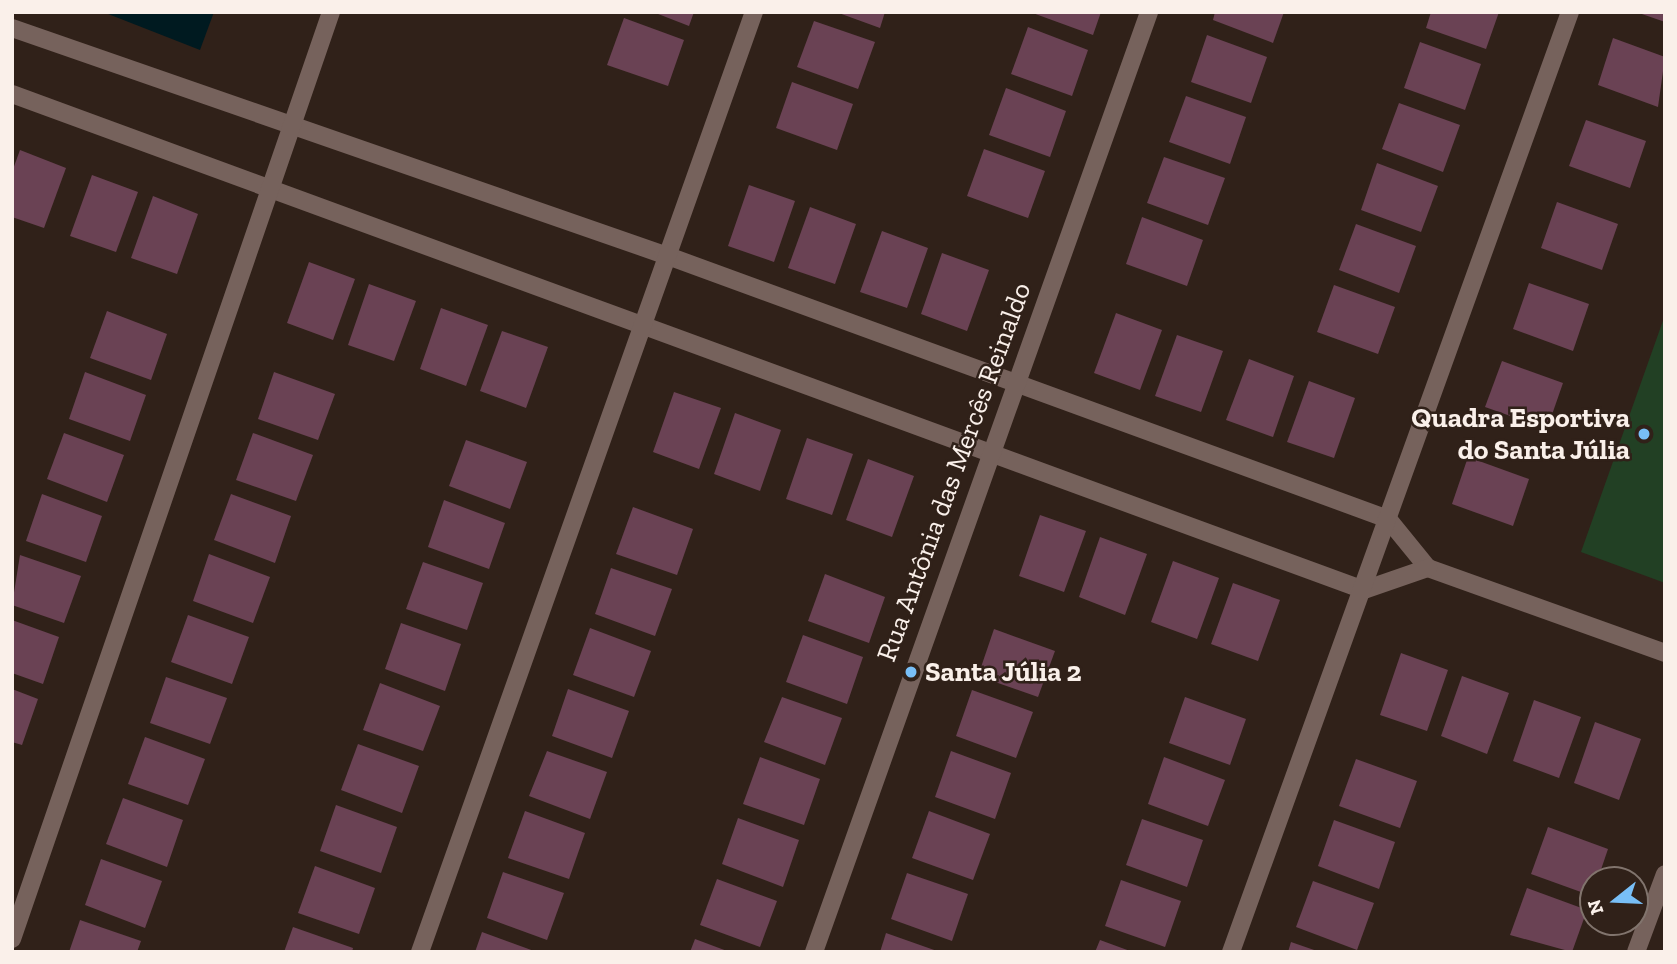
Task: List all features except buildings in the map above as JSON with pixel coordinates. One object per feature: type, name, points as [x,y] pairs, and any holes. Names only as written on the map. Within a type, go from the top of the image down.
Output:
[{"type":"street","points":[[12,939],[331,12]]},
{"type":"street","points":[[420,952],[639,327],[668,256],[754,12]]},
{"type":"street","name":"Rua Antônia das Mercês Reinaldo","points":[[814,952],[1013,382],[1149,12]]},
{"type":"street","points":[[1231,952],[1364,590],[1570,12]]},
{"type":"street","points":[[12,28],[668,256],[1388,519],[1428,568],[1665,653]]},
{"type":"street","points":[[12,94],[639,327],[1364,590],[1428,568]]},
{"type":"street","points":[[1636,952],[1665,874]]},
{"type":"green space","name":"Quadra Esportiva do Santa Júlia","points":[[1665,315],[1665,583],[1581,552]]},
{"type":"water","points":[[103,12],[214,12],[200,50]]},
{"type":"place","name":"Quadra Esportiva do Santa Júlia","points":[[1644,434]]},
{"type":"place","name":"Santa Júlia 2","points":[[911,672]]}]
